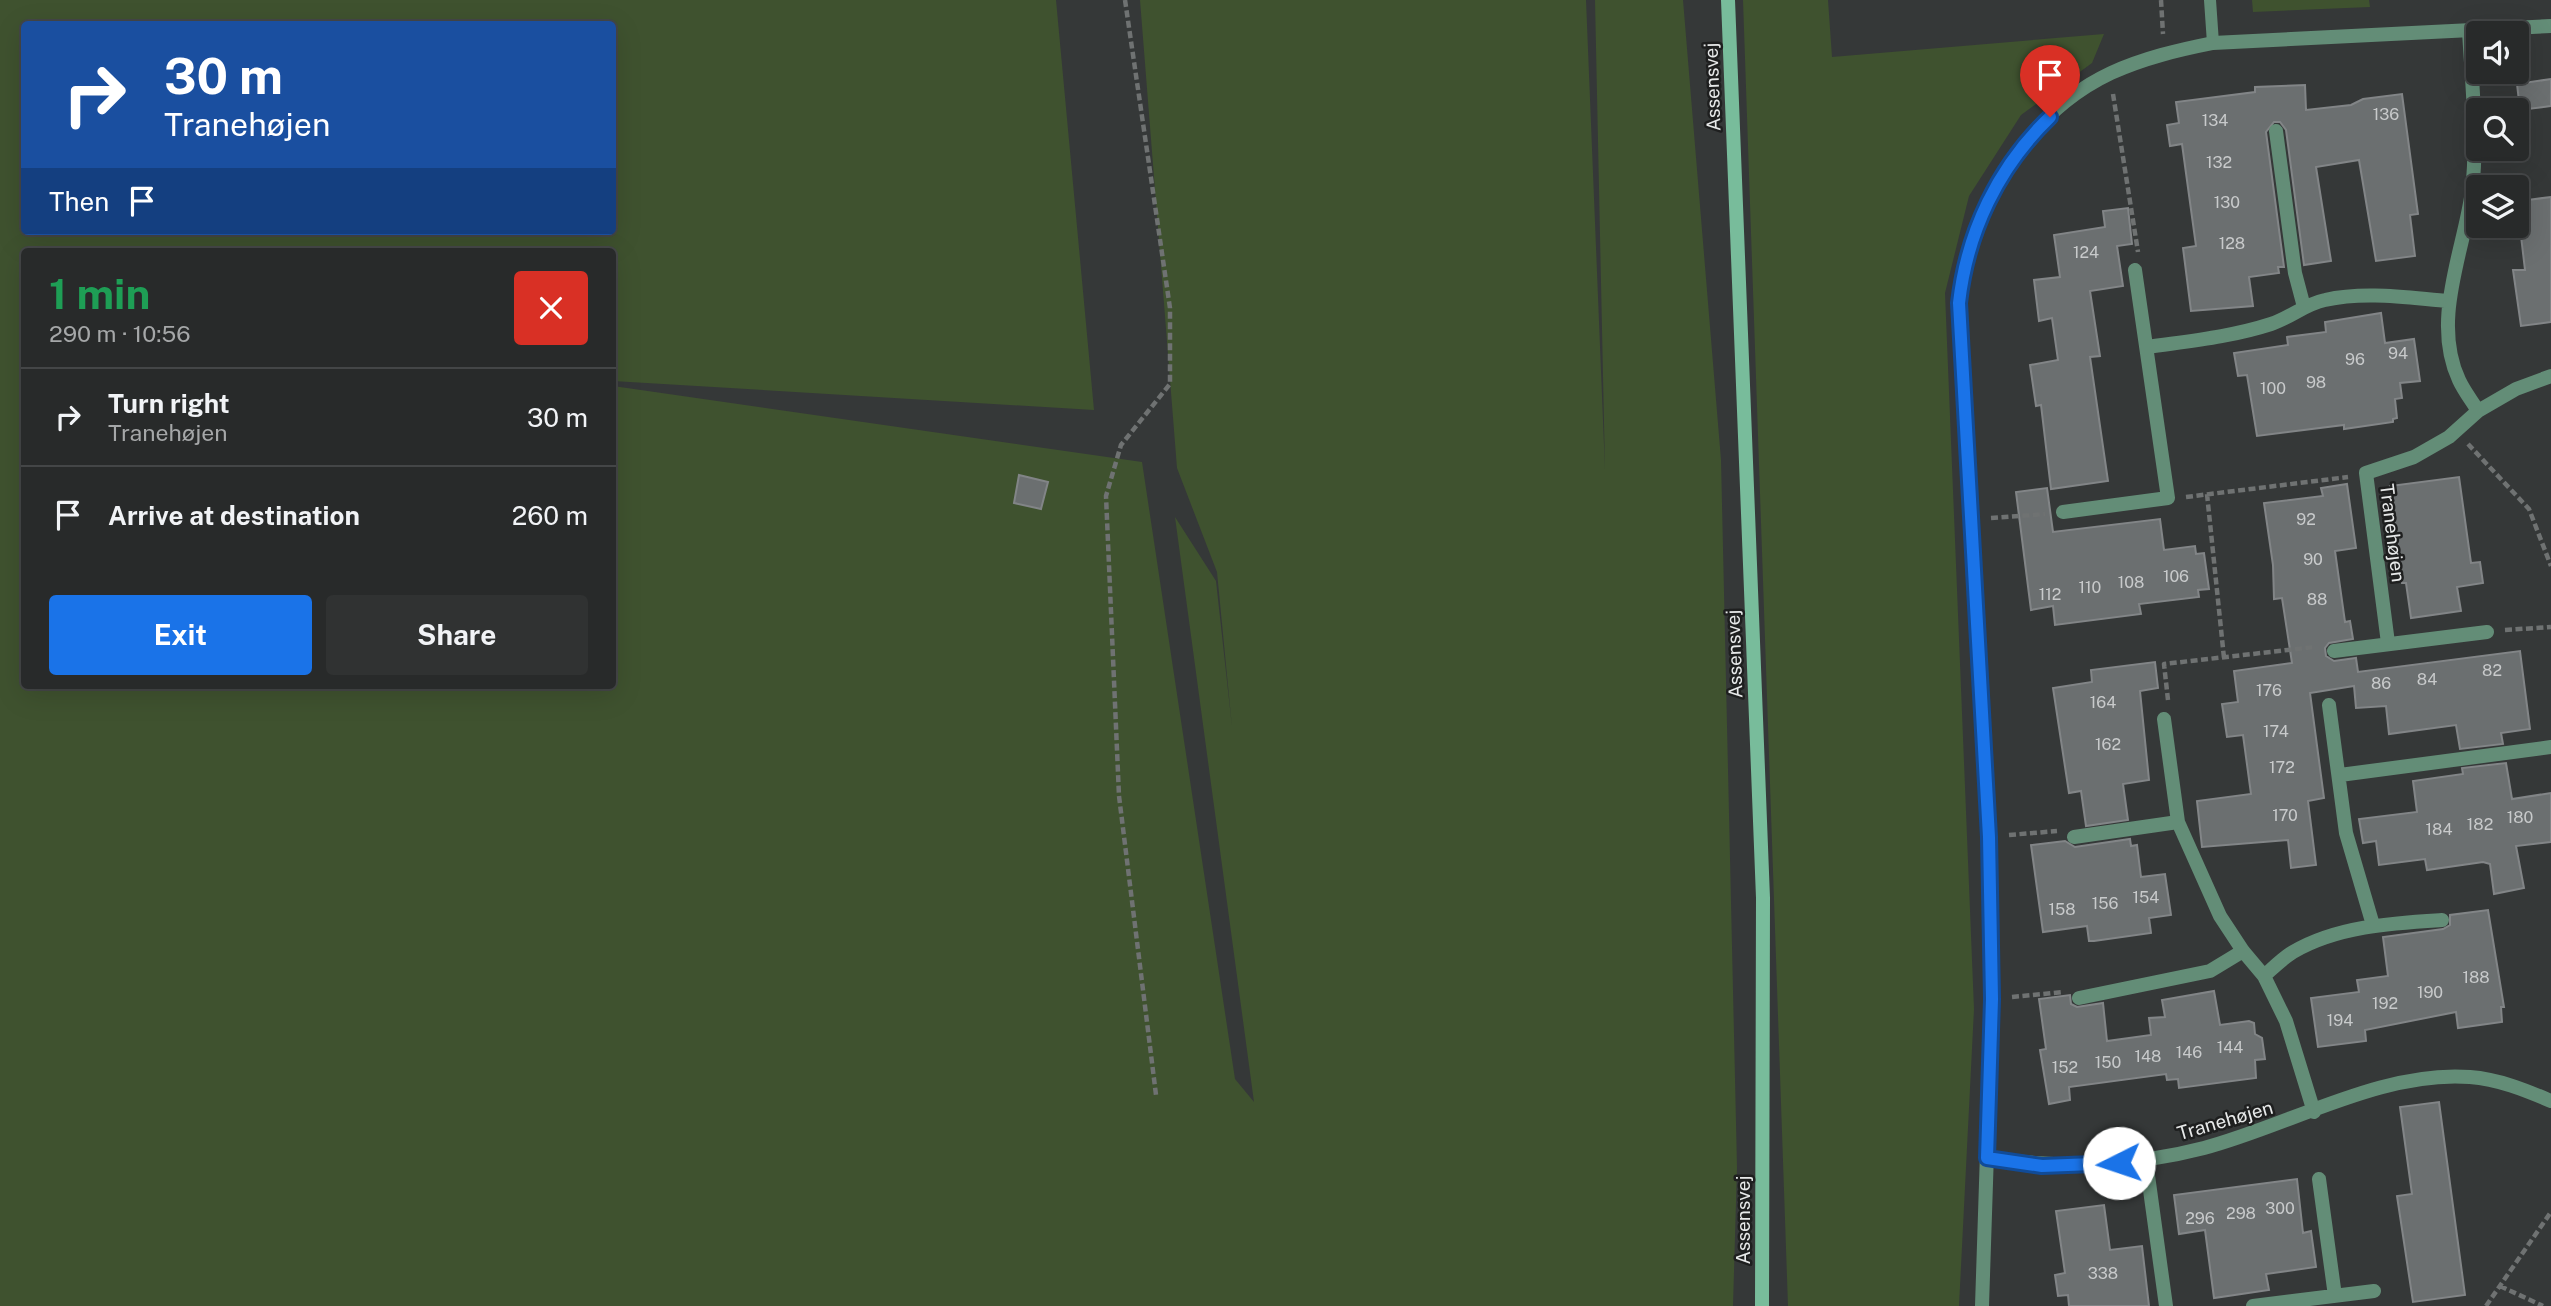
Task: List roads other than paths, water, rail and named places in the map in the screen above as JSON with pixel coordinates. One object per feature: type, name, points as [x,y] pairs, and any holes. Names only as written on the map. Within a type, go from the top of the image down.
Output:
[{"type":"main road","name":"Assensvej","points":[[1728,0],[1763,898],[1762,1306]]},
{"type":"street","points":[[2529,27],[2551,26]]},
{"type":"street","points":[[1982,1306],[1992,999],[1989,837],[1959,303],[1966,258],[1982,213],[2004,173],[2031,135],[2068,100],[2110,74],[2165,53],[2213,43],[2466,31]]},
{"type":"street","points":[[2472,84],[2474,134],[2472,191],[2449,301],[2450,343],[2458,378],[2478,411]]},
{"type":"street","points":[[2276,131],[2295,273],[2304,307]]},
{"type":"street","points":[[2063,512],[2168,498],[2135,270]]},
{"type":"street","points":[[2148,347],[2235,335],[2274,323],[2304,307],[2325,300],[2358,296],[2449,301]]},
{"type":"street","name":"Tranehøjen","points":[[2388,643],[2367,473],[2414,457],[2457,429],[2478,411],[2516,389],[2551,376]]},
{"type":"street","points":[[2334,651],[2487,632]]},
{"type":"street","points":[[2329,705],[2346,833],[2373,925]]},
{"type":"street","points":[[2164,719],[2178,822],[2204,885],[2243,951],[2264,976],[2286,1021],[2314,1112]]},
{"type":"street","points":[[2340,775],[2551,747]]},
{"type":"street","points":[[2074,836],[2178,822]]},
{"type":"street","points":[[2264,976],[2294,951],[2373,925],[2442,920]]},
{"type":"street","points":[[2079,998],[2210,971],[2243,951]]},
{"type":"street","name":"Tranehøjen","points":[[1987,1158],[2042,1166],[2093,1166],[2146,1161],[2262,1132],[2380,1087],[2426,1078],[2470,1077],[2511,1085],[2551,1101]]},
{"type":"street","points":[[2146,1161],[2166,1306]]},
{"type":"street","points":[[2319,1179],[2336,1296]]},
{"type":"street","points":[[2253,1306],[2374,1291]]},
{"type":"lane","points":[[2210,0],[2213,43]]}]
